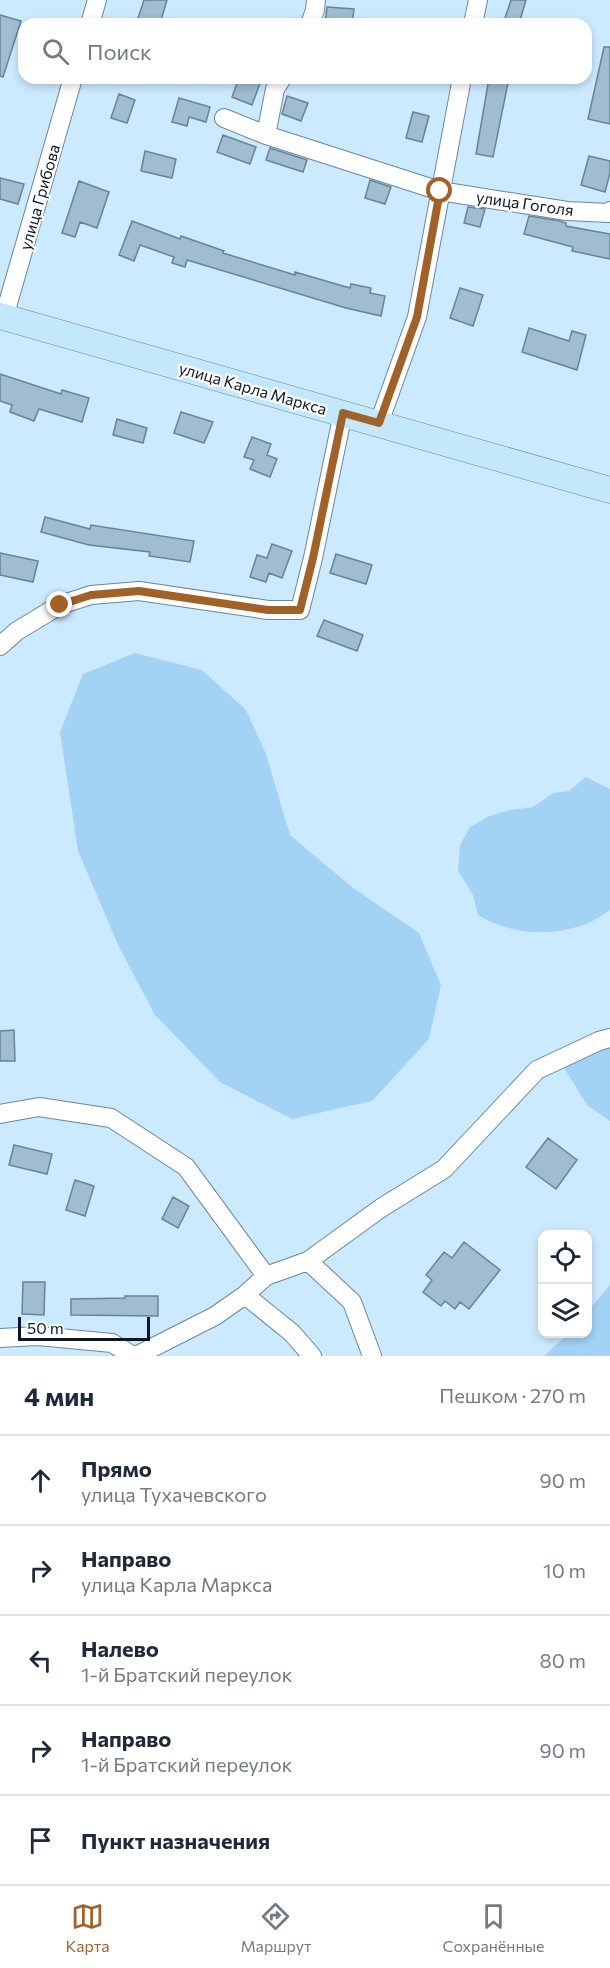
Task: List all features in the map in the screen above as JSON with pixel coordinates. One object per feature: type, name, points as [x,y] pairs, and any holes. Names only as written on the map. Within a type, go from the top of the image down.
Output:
[{"type":"main road","name":"улица Карла Маркса","points":[[2,316],[610,490]]},
{"type":"street","points":[[92,18],[97,0]]},
{"type":"street","points":[[312,18],[316,0]]},
{"type":"street","points":[[474,18],[478,0]]},
{"type":"street","name":"улица Грибова","points":[[2,316],[72,84]]},
{"type":"street","points":[[266,135],[275,89],[278,84]]},
{"type":"street","points":[[379,423],[417,317],[461,84]]},
{"type":"street","name":"улица Гоголя","points":[[224,118],[266,135],[440,191],[567,211],[609,213],[610,211]]},
{"type":"street","points":[[0,646],[16,631],[60,605],[91,595],[139,591],[268,610],[300,610],[343,413]]},
{"type":"street","points":[[0,1338],[38,1336],[112,1343],[135,1356],[215,1316],[266,1276],[308,1261],[381,1208],[444,1168],[537,1070],[610,1038]]},
{"type":"street","points":[[0,1113],[39,1107],[111,1118],[186,1167],[266,1276]]},
{"type":"street","points":[[308,1261],[352,1302],[372,1356]]},
{"type":"street","points":[[244,1295],[292,1333],[312,1356]]},
{"type":"shaded area","points":[[135,653],[202,670],[246,710],[266,754],[290,835],[352,887],[419,933],[441,985],[429,1039],[372,1101],[292,1119],[220,1082],[155,1015],[119,947],[78,851],[60,732],[83,674]]},
{"type":"shaded area","points":[[586,777],[610,789],[610,910],[586,924],[545,932],[503,927],[478,915],[473,895],[458,871],[460,845],[470,827],[489,816],[533,807],[553,793],[569,791]]},
{"type":"shaded area","points":[[610,1047],[610,1121],[587,1105],[563,1066],[584,1053]]},
{"type":"shaded area","points":[[610,1285],[610,1356],[544,1356],[564,1338],[592,1338],[592,1306]]},
{"type":"building","points":[[144,0],[167,0],[162,18],[138,18]]},
{"type":"building","points":[[511,0],[526,0],[521,18],[505,18]]},
{"type":"building","points":[[327,7],[354,9],[353,18],[326,18]]},
{"type":"building","points":[[0,15],[18,20],[18,30],[3,77],[0,76]]},
{"type":"building","points":[[604,47],[610,47],[610,124],[588,119]]},
{"type":"building","points":[[237,84],[260,84],[252,105],[232,97]]},
{"type":"building","points":[[488,84],[508,84],[493,157],[476,154]]},
{"type":"building","points":[[119,94],[135,100],[127,123],[111,118]]},
{"type":"building","points":[[287,96],[308,103],[301,121],[282,114]]},
{"type":"building","points":[[179,98],[210,107],[206,122],[189,117],[187,126],[172,122]]},
{"type":"building","points":[[413,112],[429,116],[422,142],[406,138]]},
{"type":"building","points":[[223,135],[256,147],[250,164],[217,152]]},
{"type":"building","points":[[270,148],[307,160],[303,172],[266,160]]},
{"type":"building","points":[[145,151],[176,159],[172,178],[141,171]]},
{"type":"building","points":[[589,156],[610,161],[610,173],[605,192],[581,185]]},
{"type":"building","points":[[0,178],[24,184],[18,204],[0,199]]},
{"type":"building","points":[[370,180],[391,187],[385,204],[365,198]]},
{"type":"building","points":[[79,181],[109,192],[97,228],[80,222],[75,237],[62,233]]},
{"type":"building","points":[[468,207],[485,209],[480,227],[464,223]]},
{"type":"building","points":[[529,216],[560,221],[566,223],[566,226],[610,234],[610,259],[572,251],[573,247],[524,234]]},
{"type":"building","points":[[132,221],[180,239],[181,236],[224,251],[223,253],[295,275],[295,272],[350,288],[351,284],[371,288],[370,293],[385,296],[381,316],[346,308],[187,260],[185,267],[172,263],[174,257],[140,245],[134,261],[119,255]]},
{"type":"building","points":[[460,288],[483,295],[473,326],[450,318]]},
{"type":"building","points":[[529,328],[569,341],[572,331],[586,335],[577,370],[522,352]]},
{"type":"building","points":[[0,374],[61,394],[62,390],[89,398],[82,422],[39,409],[34,421],[10,412],[12,405],[0,401]]},
{"type":"building","points":[[181,412],[213,422],[204,443],[174,433]]},
{"type":"building","points":[[117,419],[147,428],[143,443],[113,435]]},
{"type":"building","points":[[252,437],[271,444],[267,455],[277,459],[270,477],[250,469],[254,460],[244,457]]},
{"type":"building","points":[[45,517],[90,529],[91,525],[194,541],[190,562],[149,556],[150,552],[89,545],[41,532]]},
{"type":"building","points":[[272,544],[292,551],[282,578],[269,573],[266,582],[250,577],[257,555],[267,558]]},
{"type":"building","points":[[0,553],[38,561],[33,582],[0,575]]},
{"type":"building","points":[[336,554],[372,565],[366,584],[330,573]]},
{"type":"building","points":[[324,620],[363,635],[357,651],[317,636]]},
{"type":"building","points":[[14,1030],[15,1061],[0,1061],[0,1031]]},
{"type":"building","points":[[548,1138],[577,1160],[556,1189],[526,1167]]},
{"type":"building","points":[[14,1145],[52,1154],[47,1174],[9,1165]]},
{"type":"building","points":[[75,1180],[94,1186],[85,1216],[66,1210]]},
{"type":"building","points":[[173,1197],[189,1206],[178,1228],[162,1219]]},
{"type":"building","points":[[464,1242],[500,1270],[469,1309],[460,1302],[455,1309],[445,1301],[441,1306],[423,1292],[432,1280],[426,1275],[444,1252],[452,1258]]},
{"type":"building","points":[[23,1282],[45,1282],[44,1315],[22,1314]]},
{"type":"building","points":[[125,1296],[158,1296],[158,1316],[71,1315],[71,1299],[125,1298]]},
{"type":"route","points":[[60,605],[91,595],[139,591],[268,610],[300,610],[343,413],[379,423],[417,317],[440,191]]}]
